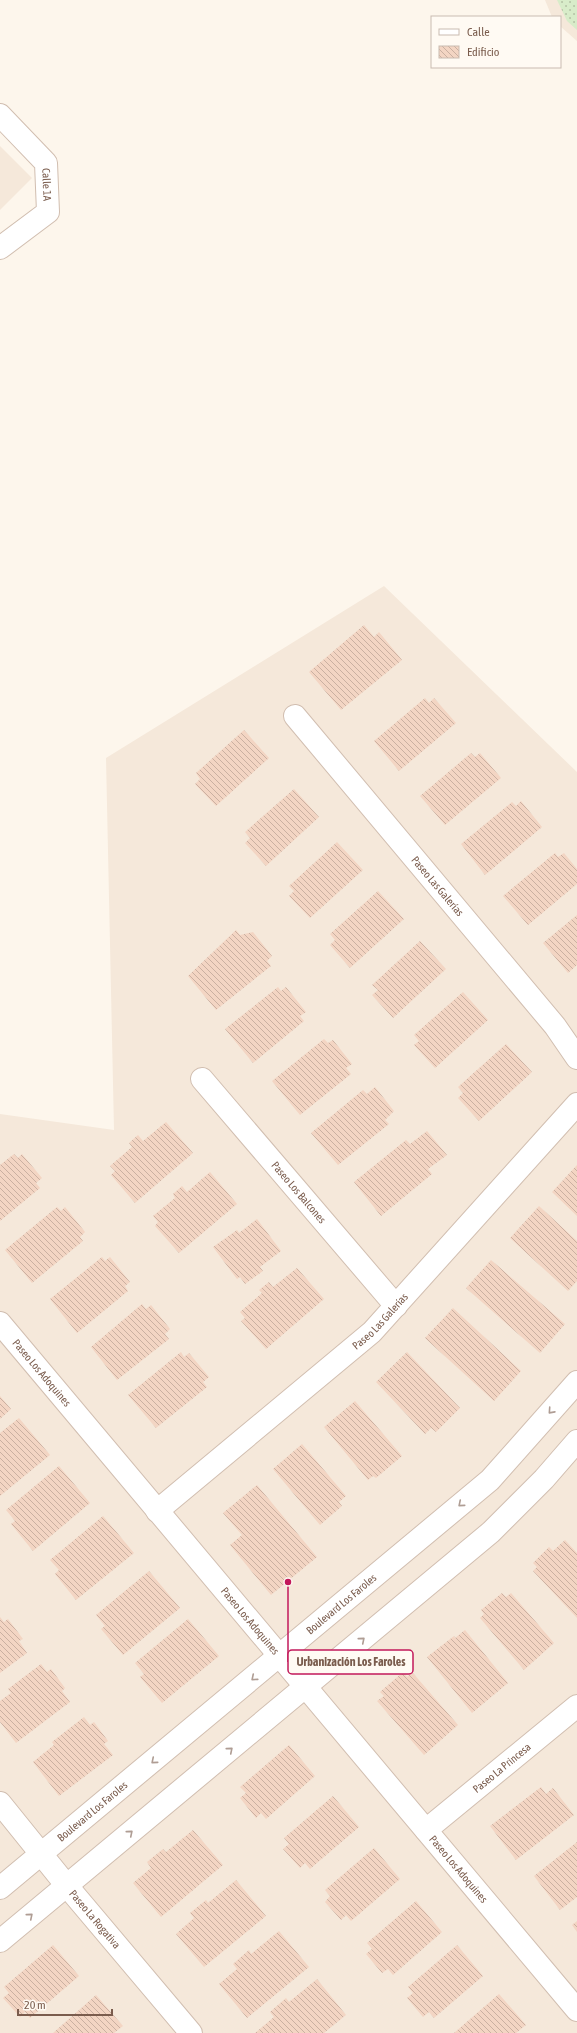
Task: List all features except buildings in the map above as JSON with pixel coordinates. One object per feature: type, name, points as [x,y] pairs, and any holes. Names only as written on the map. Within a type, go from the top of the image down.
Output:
[{"type":"street","name":"Calle 1A","points":[[0,115],[46,163],[48,212],[0,248]]},
{"type":"street","name":"Paseo Las Galerías","points":[[295,716],[555,1026],[577,1058]]},
{"type":"street","name":"Paseo Los Balcones","points":[[202,1079],[396,1306]]},
{"type":"street","name":"Paseo Las Galerías","points":[[157,1511],[372,1332],[577,1104]]},
{"type":"street","name":"Paseo Los Adoquines","points":[[0,1323],[577,2010]]},
{"type":"street","name":"Boulevard Los Faroles","points":[[0,1888],[490,1480],[577,1382]]},
{"type":"street","points":[[0,1941],[491,1532],[544,1479],[577,1441]]},
{"type":"street","name":"Paseo La Princesa","points":[[426,1830],[577,1706]]},
{"type":"street","name":"Paseo La Rogativa","points":[[0,1803],[42,1853],[67,1886],[192,2033]]},
{"type":"shaded area","points":[[545,0],[577,0],[577,41],[561,27],[561,16],[552,16]]},
{"type":"shaded area","points":[[0,146],[32,178],[0,210]]},
{"type":"shaded area","points":[[384,586],[577,772],[577,2033],[0,2033],[0,1114],[114,1130],[106,758]]},
{"type":"green space","points":[[557,0],[577,0],[577,30],[567,21]]},
{"type":"place","name":"Urbanización Los Faroles","points":[[288,1582]]}]
